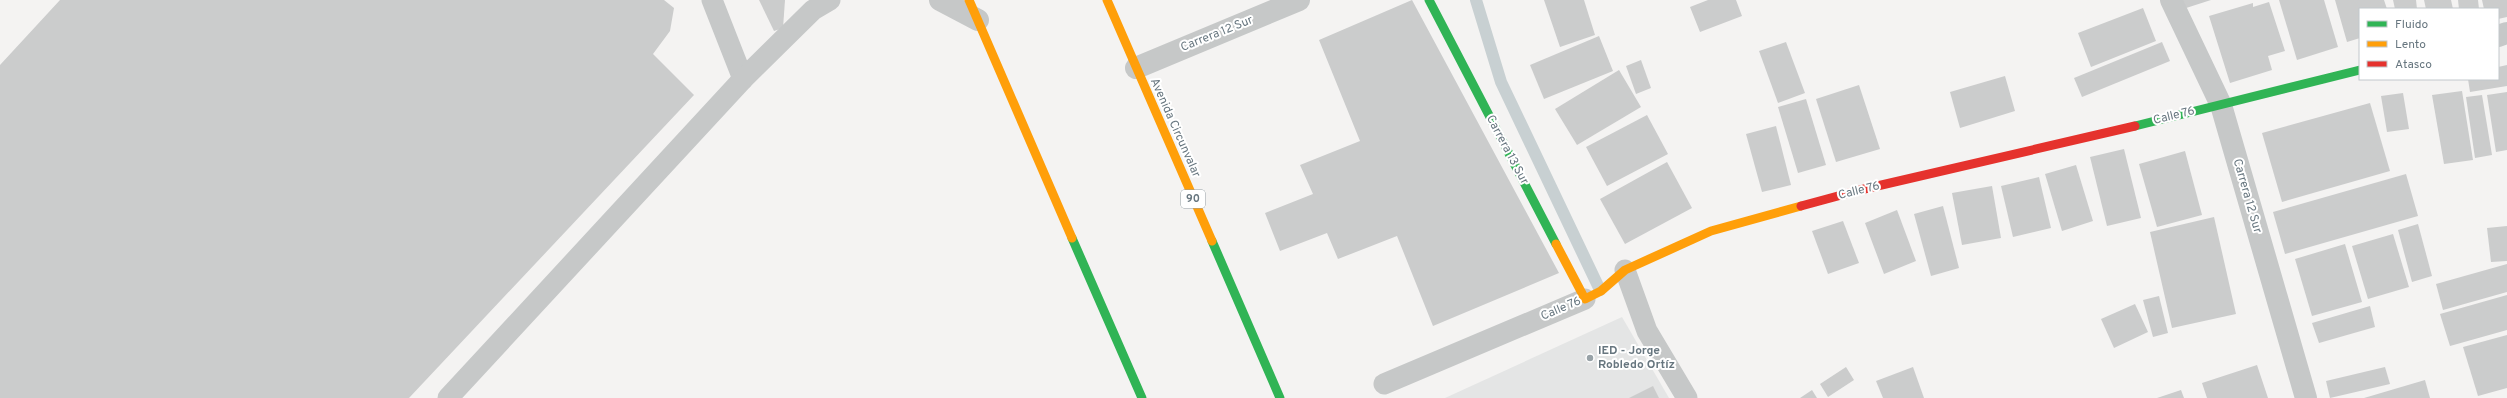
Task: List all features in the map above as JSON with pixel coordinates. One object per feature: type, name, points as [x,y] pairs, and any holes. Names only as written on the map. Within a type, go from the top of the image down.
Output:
[{"type":"main road","points":[[968,0],[1142,398]]},
{"type":"main road","name":"Avenida Circunvalar","points":[[1106,0],[1280,398]]},
{"type":"main road","name":"Carrera 13 Sur","points":[[1429,0],[1585,299]]},
{"type":"main road","name":"Calle 76","points":[[1585,299],[1601,291],[1625,270],[1711,230],[1860,190],[2221,105],[2359,70]]},
{"type":"street","points":[[940,0],[978,20]]},
{"type":"street","name":"Carrera 12 Sur","points":[[1136,68],[1299,0]]},
{"type":"street","name":"Carrera 12 Sur","points":[[2170,0],[2221,105],[2306,398]]},
{"type":"lane","points":[[712,0],[743,79]]},
{"type":"lane","points":[[448,398],[743,79],[813,10],[830,0]]},
{"type":"lane","points":[[1625,270],[1647,331],[1686,398]]},
{"type":"lane","name":"Calle 76","points":[[1384,384],[1585,299]]},
{"type":"shaded area","name":"IED - Jorge Robledo Ortíz","points":[[1622,317],[1669,398],[1445,398]]},
{"type":"building","points":[[60,0],[664,0],[674,8],[670,31],[653,54],[694,95],[409,398],[0,398],[0,65]]},
{"type":"building","points":[[759,0],[785,0],[783,28],[774,31]]},
{"type":"building","points":[[1412,0],[1559,273],[1433,326],[1397,236],[1338,259],[1327,233],[1280,251],[1265,213],[1313,194],[1300,165],[1360,141],[1319,40]]},
{"type":"building","points":[[1544,0],[1584,0],[1595,35],[1560,47]]},
{"type":"building","points":[[1708,0],[1736,0],[1742,16],[1700,32],[1690,7]]},
{"type":"building","points":[[2180,0],[2211,0],[2183,9]]},
{"type":"building","points":[[2279,0],[2324,0],[2338,47],[2297,60]]},
{"type":"building","points":[[2335,0],[2384,0],[2387,8],[2359,8],[2359,38],[2347,42]]},
{"type":"building","points":[[2393,0],[2416,0],[2417,8],[2395,8]]},
{"type":"building","points":[[2424,0],[2451,0],[2453,8],[2426,8]]},
{"type":"building","points":[[2458,0],[2478,0],[2479,8],[2459,8]]},
{"type":"building","points":[[2482,0],[2507,0],[2507,17],[2499,19],[2499,8],[2484,8]]},
{"type":"building","points":[[2269,2],[2285,51],[2268,56],[2272,70],[2230,83],[2209,16],[2253,3],[2253,7]]},
{"type":"building","points":[[2143,8],[2156,41],[2091,67],[2078,33]]},
{"type":"building","points":[[1599,36],[1613,71],[1544,99],[1530,65]]},
{"type":"building","points":[[1786,42],[1805,93],[1778,103],[1759,51]]},
{"type":"building","points":[[2162,42],[2170,61],[2082,97],[2074,78]]},
{"type":"building","points":[[1641,60],[1651,88],[1636,94],[1626,66]]},
{"type":"building","points":[[2507,65],[2507,86],[2470,92],[2468,80],[2499,80],[2499,67]]},
{"type":"building","points":[[1619,70],[1641,107],[1577,145],[1555,109]]},
{"type":"building","points":[[2005,76],[2015,111],[1960,128],[1950,92]]},
{"type":"building","points":[[1859,85],[1880,149],[1836,162],[1816,99]]},
{"type":"building","points":[[2462,91],[2473,160],[2444,164],[2432,95]]},
{"type":"building","points":[[2507,92],[2507,150],[2496,152],[2487,95]]},
{"type":"building","points":[[2403,93],[2409,129],[2387,132],[2381,96]]},
{"type":"building","points":[[2482,95],[2492,155],[2475,158],[2466,97]]},
{"type":"building","points":[[1806,99],[1826,165],[1798,173],[1778,107]]},
{"type":"building","points":[[2370,103],[2390,171],[2282,202],[2262,133]]},
{"type":"building","points":[[1647,115],[1668,154],[1607,186],[1586,147]]},
{"type":"building","points":[[1776,126],[1791,185],[1762,192],[1746,134]]},
{"type":"building","points":[[2124,149],[2141,218],[2107,226],[2090,157]]},
{"type":"building","points":[[2185,151],[2202,215],[2157,227],[2139,164]]},
{"type":"building","points":[[1667,162],[1692,208],[1625,244],[1600,199]]},
{"type":"building","points":[[2076,165],[2093,221],[2062,231],[2045,174]]},
{"type":"building","points":[[2406,174],[2418,216],[2285,254],[2273,212]]},
{"type":"building","points":[[2039,177],[2051,228],[2013,237],[2001,186]]},
{"type":"building","points":[[1992,186],[2001,238],[1962,245],[1952,193]]},
{"type":"building","points":[[1943,206],[1959,268],[1931,276],[1914,214]]},
{"type":"building","points":[[1897,210],[1916,261],[1884,274],[1865,223]]},
{"type":"building","points":[[2214,217],[2236,314],[2172,328],[2150,232]]},
{"type":"building","points":[[1843,221],[1859,263],[1828,274],[1812,231]]},
{"type":"building","points":[[2418,224],[2432,276],[2412,282],[2398,230]]},
{"type":"building","points":[[2507,226],[2507,261],[2491,262],[2487,228]]},
{"type":"building","points":[[2393,234],[2409,287],[2368,299],[2352,246]]},
{"type":"building","points":[[2345,244],[2362,302],[2312,316],[2295,259]]},
{"type":"building","points":[[2507,264],[2507,292],[2443,310],[2436,284]]},
{"type":"building","points":[[2507,295],[2507,330],[2450,346],[2440,314]]},
{"type":"building","points":[[2159,296],[2168,333],[2153,337],[2143,300]]},
{"type":"building","points":[[2135,304],[2148,332],[2114,348],[2101,319]]},
{"type":"building","points":[[2370,306],[2375,327],[2319,343],[2312,323]]},
{"type":"building","points":[[2507,335],[2507,388],[2478,396],[2463,347]]},
{"type":"building","points":[[2257,365],[2268,398],[2207,398],[2202,383]]},
{"type":"building","points":[[1846,367],[1854,380],[1828,397],[1820,384]]},
{"type":"building","points":[[1913,367],[1924,398],[1883,398],[1876,381]]},
{"type":"building","points":[[2385,367],[2390,384],[2330,398],[2326,381]]},
{"type":"building","points":[[2425,380],[2430,398],[2364,398]]},
{"type":"building","points":[[1653,386],[1659,398],[1629,398]]},
{"type":"building","points":[[1812,390],[1817,398],[1800,398]]},
{"type":"building","points":[[2181,390],[2184,398],[2157,398]]},
{"type":"waterway","points":[[1476,0],[1501,82],[1600,290]]},
{"type":"traffic: fast","points":[[1429,0],[1556,244]]},
{"type":"traffic: fast","points":[[2135,126],[2359,70]]},
{"type":"traffic: fast","points":[[1072,238],[1142,398]]},
{"type":"traffic: fast","points":[[1212,241],[1280,398]]},
{"type":"traffic: slow","points":[[969,0],[1072,238]]},
{"type":"traffic: slow","points":[[1107,0],[1212,241]]},
{"type":"traffic: slow","points":[[1556,244],[1585,299],[1601,291],[1625,270],[1711,231],[1801,206]]},
{"type":"traffic: jam","points":[[1801,206],[1860,190],[2135,126]]},
{"type":"place","name":"IED - Jorge Robledo Ortíz","points":[[1590,358]]}]
